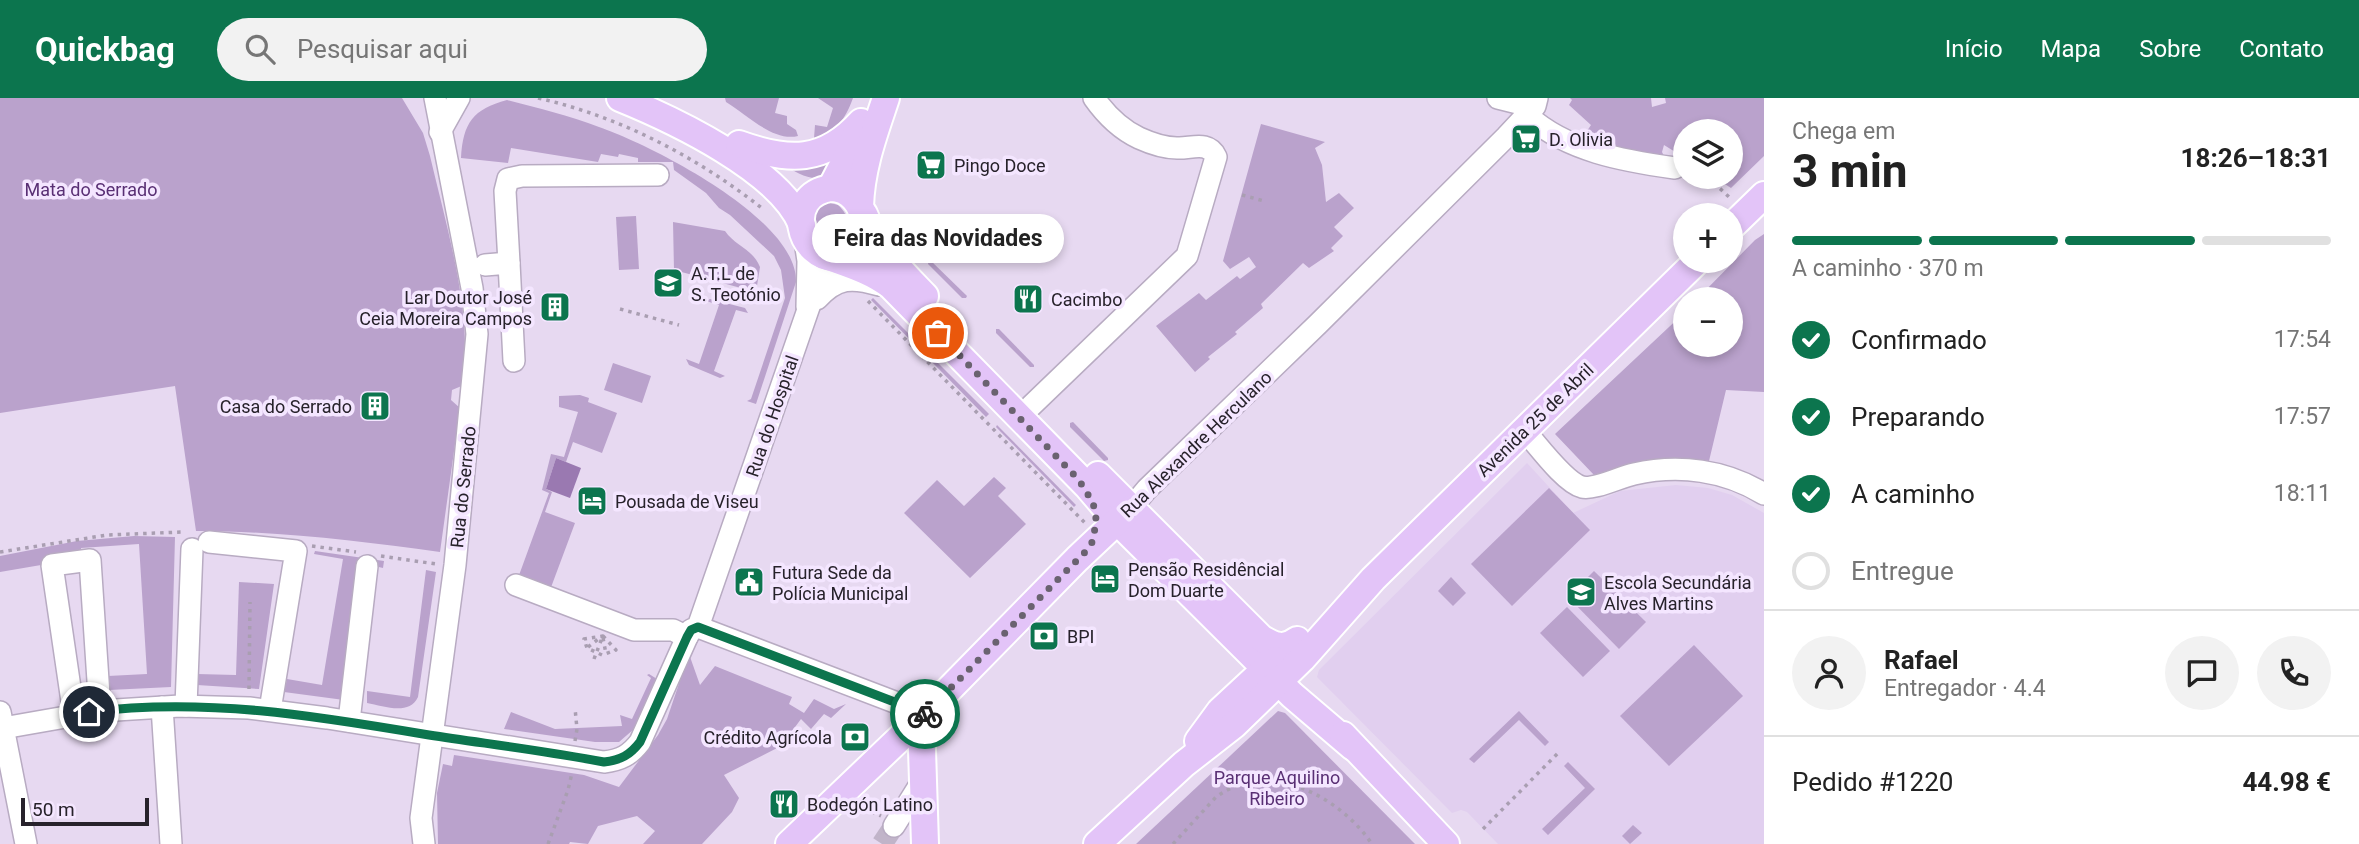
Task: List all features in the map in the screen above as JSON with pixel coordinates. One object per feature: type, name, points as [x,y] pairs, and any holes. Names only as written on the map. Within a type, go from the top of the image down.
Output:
[{"type":"main road","points":[[620,98],[686,129],[750,169],[789,202],[814,250],[837,257],[880,277],[903,297],[1078,479],[1124,515],[1126,522],[1145,531],[1186,573],[1216,593],[1278,668],[1446,844]]},
{"type":"main road","points":[[657,98],[740,144],[807,186],[844,190],[862,211],[886,254],[1031,406],[1124,515],[1142,546],[1278,668]]},
{"type":"main road","points":[[837,257],[856,250],[863,239],[865,230],[861,185],[866,158],[886,98]]},
{"type":"main road","points":[[803,229],[802,207],[807,199],[827,188],[846,159],[865,110]]},
{"type":"main road","points":[[740,144],[782,157],[825,151],[847,137],[865,110]]},
{"type":"main road","points":[[1743,217],[1762,202]]},
{"type":"main road","name":"Avenida 25 de Abril","points":[[1097,844],[1184,764],[1234,725],[1278,668],[1373,579],[1685,273]]},
{"type":"main road","points":[[1078,479],[1096,510],[1096,529],[1091,546],[1122,541],[1142,546]]},
{"type":"main road","name":"Rua Alexandre Herculano","points":[[789,844],[921,718],[1124,515]]},
{"type":"main road","points":[[921,718],[925,844]]},
{"type":"street","points":[[421,98],[440,132]]},
{"type":"street","points":[[435,98],[440,132]]},
{"type":"street","points":[[440,132],[459,98]]},
{"type":"street","points":[[1031,406],[1187,256],[1216,157],[1214,152],[1205,147],[1178,148],[1141,139],[1117,125],[1094,98]]},
{"type":"street","points":[[1498,98],[1533,104],[1554,135],[1575,146],[1673,168]]},
{"type":"street","name":"Rua Alexandre Herculano","points":[[1124,515],[1147,489],[1318,324],[1533,104]]},
{"type":"street","name":"Rua do Serrado","points":[[424,844],[421,818],[455,565],[477,334],[472,288],[440,132]]},
{"type":"street","points":[[514,361],[505,191],[508,179],[522,176],[658,175]]},
{"type":"street","name":"Rua do Hospital","points":[[803,229],[808,312]]},
{"type":"street","name":"Rua do Hospital","points":[[2,726],[100,711],[186,706],[260,709],[560,753],[604,762],[617,761],[628,755],[640,742],[693,632],[808,312],[820,284],[837,257]]},
{"type":"street","points":[[485,265],[509,263]]},
{"type":"street","points":[[808,312],[828,288],[852,280],[882,286],[903,297]]},
{"type":"street","points":[[1524,430],[1570,479],[1580,486],[1589,487],[1664,469],[1696,470],[1722,475],[1764,494]]},
{"type":"street","points":[[186,706],[196,541],[296,551],[260,709]]},
{"type":"street","points":[[74,715],[52,565],[90,560],[100,711]]},
{"type":"street","points":[[349,721],[368,566]]},
{"type":"street","points":[[516,585],[634,630],[693,632],[905,706],[921,718]]},
{"type":"street","points":[[162,707],[171,844]]},
{"type":"street","points":[[2,726],[26,844]]},
{"type":"street","points":[[894,826],[924,778]]},
{"type":"path","points":[[538,98],[603,117],[674,150],[739,191],[770,216]]},
{"type":"path","points":[[1720,189],[1729,197]]},
{"type":"path","points":[[1242,195],[1264,201]]},
{"type":"path","points":[[869,302],[1075,514]]},
{"type":"path","points":[[620,309],[679,325]]},
{"type":"path","points":[[0,552],[107,535],[196,541]]},
{"type":"path","points":[[250,602],[260,709]]},
{"type":"path","points":[[588,648],[603,636]]},
{"type":"path","points":[[588,648],[603,636]]},
{"type":"path","points":[[588,648],[602,655],[616,650],[603,636]]},
{"type":"path","points":[[602,655],[603,636]]},
{"type":"path","points":[[602,655],[603,636]]},
{"type":"path","points":[[575,708],[575,741]]},
{"type":"path","points":[[1483,829],[1559,752]]},
{"type":"path","points":[[548,844],[568,790],[573,768]]},
{"type":"path","points":[[1173,844],[1224,791],[1256,781],[1270,781],[1314,792],[1332,803],[1347,814],[1372,844]]},
{"type":"path","points":[[864,808],[870,810]]},
{"type":"shaded area","points":[[556,458],[581,468],[570,498],[546,489]]},
{"type":"shaded area","name":"Escola Secundária Alves Martins","points":[[1527,463],[1573,513],[1620,491],[1676,485],[1708,488],[1732,495],[1764,513],[1764,844],[1498,844],[1467,812],[1461,810],[1452,813],[1317,677],[1319,670]]},
{"type":"green space","name":"Mata do Serrado","points":[[0,98],[402,98],[423,133],[430,156],[451,241],[464,326],[464,385],[452,390],[451,400],[460,408],[440,552],[288,535],[196,531],[175,386],[0,413]]},
{"type":"green space","points":[[725,98],[779,98],[775,113],[787,116],[787,124],[796,130],[798,136],[779,135],[760,126],[726,102]]},
{"type":"green space","points":[[818,98],[853,98],[839,124],[814,138],[815,125],[827,127],[833,108]]},
{"type":"green space","points":[[1570,98],[1651,98],[1652,107],[1666,103],[1665,98],[1764,98],[1764,156],[1743,176],[1743,119],[1673,119],[1673,151],[1664,145],[1662,152],[1665,158],[1584,141],[1591,125],[1569,105],[1572,100]]},
{"type":"green space","points":[[507,100],[588,123],[652,150],[685,167],[718,188],[748,210],[773,234],[790,258],[796,282],[756,404],[747,401],[751,399],[785,298],[781,270],[774,256],[719,208],[706,193],[674,170],[673,162],[638,162],[638,158],[601,154],[598,162],[511,148],[508,163],[461,158],[464,135],[472,119],[486,108]]},
{"type":"green space","points":[[1261,124],[1325,142],[1315,148],[1322,165],[1326,202],[1339,193],[1354,208],[1334,227],[1343,236],[1331,248],[1334,251],[1309,268],[1303,263],[1261,304],[1263,308],[1195,372],[1156,326],[1199,293],[1206,300],[1237,276],[1240,279],[1256,267],[1249,257],[1230,269],[1223,261]]},
{"type":"green space","points":[[838,153],[823,177],[808,177],[784,165]]},
{"type":"green space","points":[[827,202],[842,209],[849,229],[843,245],[828,248],[812,226],[816,208]]},
{"type":"green space","points":[[636,216],[639,269],[619,270],[616,217]]},
{"type":"green space","points":[[673,222],[725,231],[757,261],[760,267],[756,292],[674,270]]},
{"type":"green space","points":[[1764,234],[1764,392],[1726,390],[1709,461],[1650,461],[1594,475],[1555,434],[1673,323],[1673,357],[1743,357],[1743,287],[1709,287],[1723,273],[1743,273],[1743,252]]},
{"type":"green space","points":[[929,259],[967,296],[966,298],[962,298],[928,264]]},
{"type":"green space","points":[[873,298],[989,414],[986,417],[871,300]]},
{"type":"green space","points":[[710,299],[745,308],[748,313],[736,310],[714,371],[725,376],[720,378],[689,365],[686,359],[699,364],[719,305],[706,301]]},
{"type":"green space","points":[[996,329],[999,329],[1034,367],[1030,367],[996,333]]},
{"type":"green space","points":[[613,363],[651,376],[642,403],[604,390]]},
{"type":"green space","points":[[580,395],[589,398],[588,402],[617,413],[602,453],[573,442],[566,462],[556,458],[546,489],[552,492],[545,512],[575,523],[550,590],[518,578],[549,493],[542,490],[551,454],[564,457],[578,412],[559,407],[559,396]]},
{"type":"green space","points":[[1073,422],[1108,460],[1104,461],[1070,427]]},
{"type":"green space","points":[[997,425],[1076,505],[1074,507],[996,427]]},
{"type":"green space","points":[[994,477],[1006,488],[998,496],[1026,524],[970,578],[904,513],[937,480],[964,506]]},
{"type":"green space","points":[[1549,488],[1590,530],[1512,606],[1471,564]]},
{"type":"green space","points":[[134,536],[175,537],[171,687],[109,690],[108,676],[147,674],[139,544],[81,548],[82,558],[0,572],[0,556],[77,541]]},
{"type":"green space","points":[[315,551],[384,561],[383,568],[366,564],[344,700],[284,692],[287,679],[322,685],[343,559],[314,554]]},
{"type":"green space","points":[[426,570],[436,572],[418,697],[414,703],[402,708],[367,703],[367,691],[410,697]]},
{"type":"green space","points":[[1594,571],[1646,622],[1619,649],[1568,597]]},
{"type":"green space","points":[[1451,577],[1466,593],[1453,606],[1438,591]]},
{"type":"green space","points":[[239,582],[274,584],[259,689],[197,685],[197,674],[236,675]]},
{"type":"green space","points":[[1567,607],[1610,651],[1583,677],[1540,633]]},
{"type":"green space","points":[[1694,645],[1743,696],[1669,766],[1620,716]]},
{"type":"green space","points":[[689,654],[700,685],[715,666],[792,697],[789,704],[804,713],[814,699],[834,709],[846,704],[831,718],[824,714],[811,729],[801,719],[781,746],[724,775],[739,798],[732,812],[702,844],[643,844],[655,831],[637,816],[598,826],[588,844],[438,844],[437,793],[443,764],[452,766],[454,755],[584,775],[619,787],[667,719]]},
{"type":"green space","points":[[647,675],[657,679],[634,729],[619,742],[595,742],[504,729],[511,712],[555,729],[622,726],[620,715],[632,719],[651,678]]},
{"type":"green space","name":"Parque Aquilino Ribeiro","points":[[1278,711],[1285,713],[1415,844],[1136,844]]},
{"type":"green space","points":[[1519,711],[1549,742],[1545,746],[1519,720],[1474,763],[1469,759]]},
{"type":"green space","points":[[1568,762],[1595,789],[1548,835],[1542,829],[1585,788],[1564,766]]},
{"type":"green space","points":[[1633,825],[1642,833],[1630,844],[1622,836]]},
{"type":"tunnel","points":[[882,844],[894,826]]},
{"type":"way so far","points":[[925,714],[1091,546],[1097,517],[1093,503],[1078,479],[938,333]]},
{"type":"place","name":"D. Olivia","points":[[1526,139]]},
{"type":"place","name":"Pingo Doce","points":[[931,165]]},
{"type":"place","name":"A.T.L de S. Teotónio","points":[[668,283]]},
{"type":"place","name":"Cacimbo","points":[[1028,299]]},
{"type":"place","name":"Lar Doutor José Ceia Moreira Campos","points":[[555,307]]},
{"type":"place","name":"Feira das Novidades","points":[[938,333]]},
{"type":"place","name":"Casa do Serrado","points":[[375,406]]},
{"type":"place","name":"Pousada de Viseu","points":[[592,501]]},
{"type":"place","name":"Pensão Residêncial Dom Duarte","points":[[1105,579]]},
{"type":"place","name":"Futura Sede da Polícia Municipal","points":[[749,582]]},
{"type":"place","name":"Escola Secundária Alves Martins","points":[[1581,592]]},
{"type":"place","name":"BPI","points":[[1044,636]]},
{"type":"place","name":"Crédito Agrícola","points":[[855,737]]},
{"type":"place","name":"Bodegón Latino","points":[[784,804]]},
{"type":"route","points":[[89,712],[180,706],[249,708],[560,753],[604,762],[617,761],[628,755],[640,742],[687,637],[691,630],[698,627],[905,706],[921,718],[925,714]]}]
